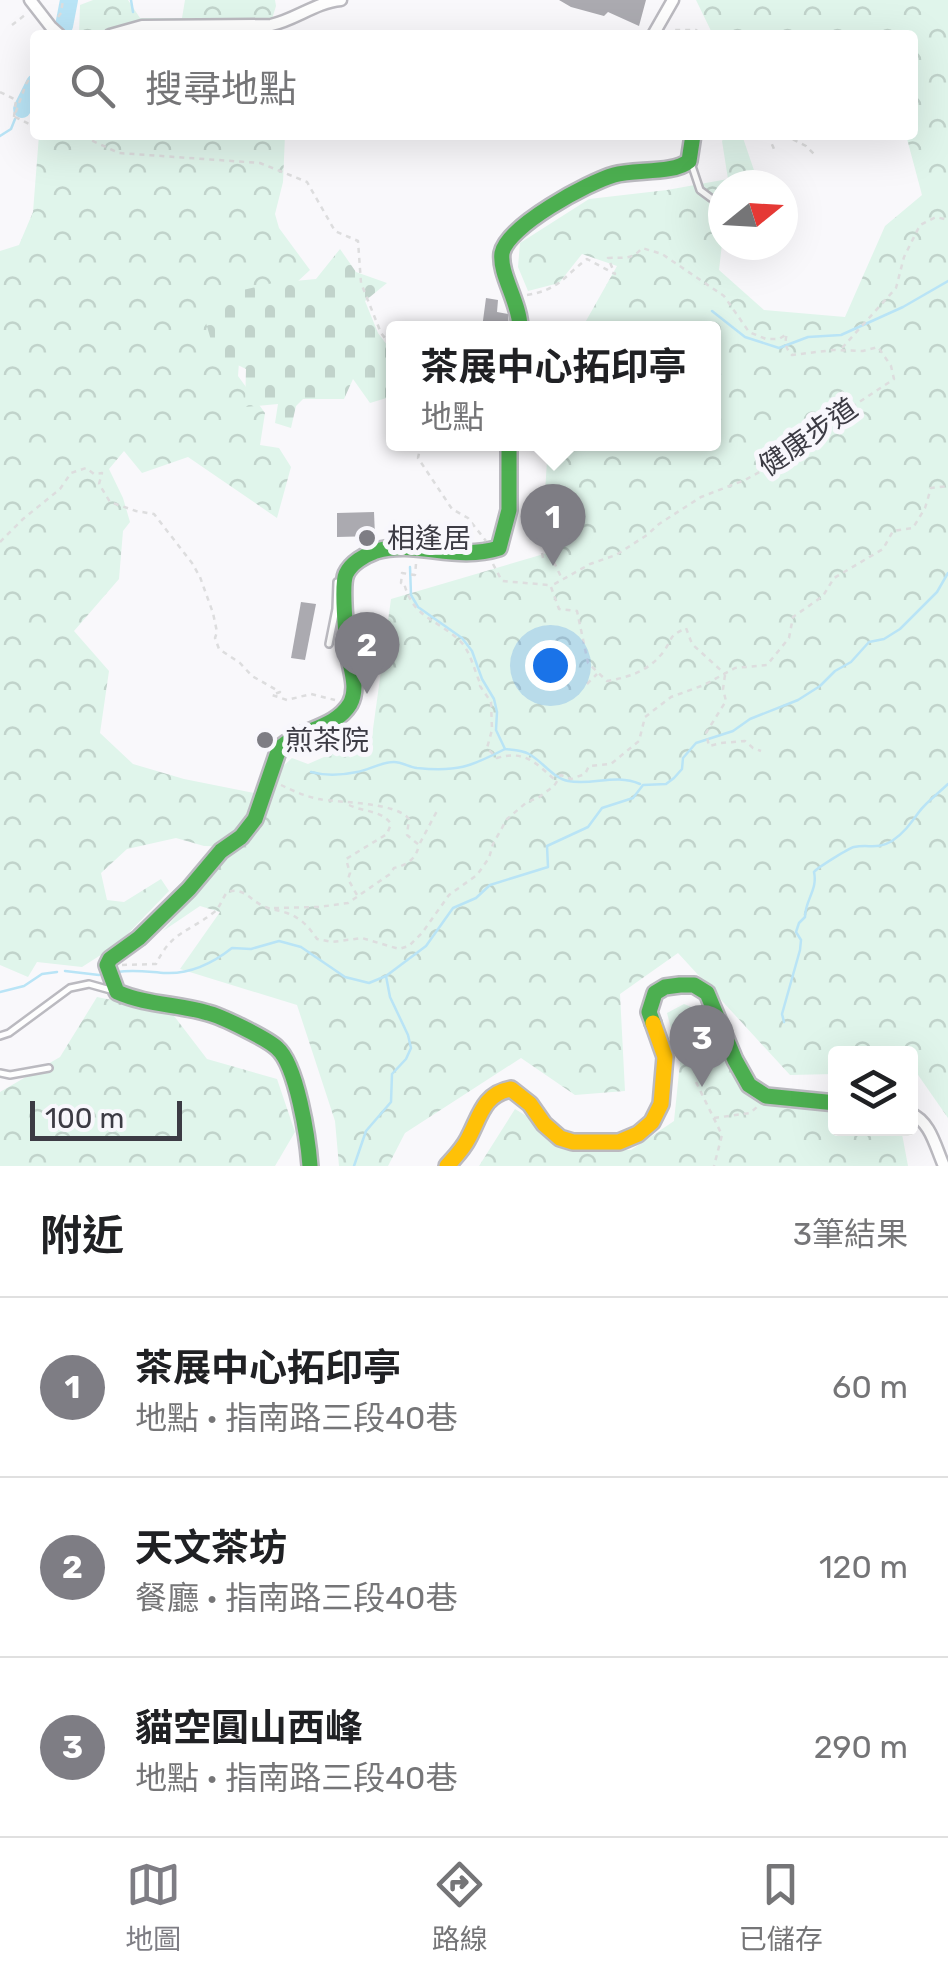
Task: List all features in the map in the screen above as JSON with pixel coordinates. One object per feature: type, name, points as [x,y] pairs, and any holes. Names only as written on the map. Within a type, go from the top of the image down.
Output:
[{"type":"street","points":[[30,0],[54,30]]},
{"type":"street","points":[[128,30],[142,26],[270,25],[288,22],[341,0]]},
{"type":"street","points":[[656,30],[674,0]]},
{"type":"street","points":[[521,321],[504,271],[501,252],[505,242],[571,196],[611,175],[682,167],[689,160],[692,140]]},
{"type":"street","points":[[310,1166],[308,1136],[287,1060],[276,1046],[210,1013],[117,992],[107,965],[139,938],[256,819],[279,749],[287,741],[328,724],[351,702],[354,689],[345,574],[374,551],[392,548],[488,553],[499,548],[506,533],[510,503],[509,451]]},
{"type":"street","points":[[447,1166],[465,1145],[488,1098],[503,1089],[512,1089],[530,1104],[560,1138],[573,1142],[619,1142],[638,1134],[652,1122],[661,1104],[664,1057],[649,1012],[655,993],[665,987],[694,986],[707,993],[749,1085],[766,1096],[828,1102]]},
{"type":"street","points":[[918,1115],[927,1124],[944,1166]]},
{"type":"lane","points":[[689,160],[700,190],[708,196]]},
{"type":"lane","points":[[329,644],[337,578],[345,574]]},
{"type":"lane","points":[[0,1036],[9,1034],[70,988],[89,984],[117,992]]},
{"type":"lane","points":[[0,1073],[10,1076],[50,1068]]},
{"type":"path","points":[[54,20],[61,14],[63,2]]},
{"type":"path","points":[[14,117],[30,78]]},
{"type":"path","points":[[0,92],[16,100],[14,117]]},
{"type":"path","points":[[14,117],[30,125]]},
{"type":"path","points":[[90,140],[119,154],[260,163],[307,182],[335,231],[358,241],[362,284],[386,339]]},
{"type":"path","points":[[770,140],[774,150]]},
{"type":"path","points":[[794,140],[814,154]]},
{"type":"path","name":"健康步道","points":[[840,350],[896,288],[904,257],[920,225],[936,218],[948,220]]},
{"type":"path","name":"健康步道","points":[[516,299],[544,292],[587,259],[615,274],[608,258],[627,260],[642,248],[662,254],[724,296],[749,332],[766,339],[779,339],[786,334],[784,342],[792,356],[878,347],[891,366],[894,379],[832,420],[804,432],[776,463],[702,497],[616,555],[550,586]]},
{"type":"path","points":[[419,451],[418,458],[452,510],[468,518],[486,542],[506,533]]},
{"type":"path","points":[[0,542],[60,489],[71,473],[86,468],[102,474],[99,484],[110,502],[154,514],[192,563],[213,614],[219,649],[252,676],[280,692],[272,695],[287,700],[312,694],[351,702]]},
{"type":"path","points":[[107,965],[156,964],[164,946],[216,911],[227,892],[234,890],[307,924],[318,939],[332,942],[362,938],[399,949],[408,946],[449,894],[477,875],[507,819],[554,786],[561,774],[571,779],[585,774],[589,766],[611,764],[639,741],[645,718],[671,698],[704,686],[734,668],[767,664],[789,638],[793,617],[822,596],[834,578],[884,549],[893,530],[912,528],[925,508],[931,488],[948,486]]},
{"type":"path","points":[[542,552],[543,558],[551,556],[563,580]]},
{"type":"path","points":[[488,553],[502,581],[550,586],[559,609],[577,611],[588,662],[607,681],[632,677],[664,652],[672,635],[686,628],[692,644],[725,674]]},
{"type":"path","points":[[417,557],[415,575],[402,573],[401,583],[414,608],[466,649],[480,686],[491,702],[492,730],[487,748],[497,758],[524,756],[556,781]]},
{"type":"path","points":[[587,684],[598,673]]},
{"type":"path","points":[[725,674],[722,688],[726,700],[706,733],[709,746],[745,741],[761,751]]},
{"type":"path","points":[[272,766],[280,785],[312,798],[381,806],[404,813],[409,819],[407,836],[419,845]]},
{"type":"path","points":[[348,804],[385,816],[391,824],[388,834],[346,859],[348,879],[357,896]]},
{"type":"path","points":[[268,909],[348,902],[394,868],[408,864],[418,852],[438,809]]},
{"type":"path","points":[[696,1082],[722,1135],[714,1166]]},
{"type":"path","points":[[712,1117],[750,1114],[761,1093]]},
{"type":"green space","points":[[93,0],[128,0],[140,18],[182,18],[185,0],[275,0],[276,6],[269,30],[79,30],[80,5]]},
{"type":"green space","points":[[696,0],[948,0],[948,1118],[918,1075],[918,1046],[828,1046],[828,1074],[790,1075],[678,953],[620,994],[625,1091],[575,1095],[521,1058],[405,1133],[388,1166],[339,1166],[335,1121],[297,1005],[180,969],[220,912],[200,906],[163,931],[237,847],[204,846],[176,838],[127,849],[101,873],[107,900],[124,902],[161,879],[169,891],[118,944],[82,967],[37,962],[28,977],[0,965],[0,251],[19,245],[33,212],[39,140],[285,140],[283,182],[275,214],[279,228],[310,270],[241,334],[238,376],[265,413],[260,445],[279,448],[291,467],[277,518],[188,457],[142,473],[124,451],[109,469],[130,522],[123,531],[119,579],[74,631],[109,671],[100,733],[133,764],[254,793],[292,758],[308,764],[372,736],[391,599],[554,551],[544,509],[548,451],[721,451],[721,321],[586,321],[617,266],[582,254],[559,283],[528,291],[518,267],[520,243],[589,199],[708,183],[708,260],[720,260],[719,270],[764,310],[845,317],[885,226],[922,195],[907,140],[918,140],[918,30],[711,30]]},
{"type":"green space","points":[[744,140],[754,170],[727,170],[722,141]]},
{"type":"green space","points":[[340,249],[356,272],[387,283],[365,301],[386,344],[386,398],[370,403],[353,379],[344,399],[303,399],[296,406],[291,428],[275,423],[278,404],[245,407],[246,369],[215,354],[206,323],[234,292],[316,279]]},
{"type":"green space","points":[[97,997],[171,1012],[207,1059],[277,1079],[295,1132],[275,1166],[0,1166],[0,1092],[60,1057]]},
{"type":"green space","points":[[684,1004],[706,1013],[731,1071],[744,1090],[828,1108],[828,1136],[902,1136],[908,1166],[479,1166],[515,1109],[579,1148],[631,1150],[674,1121],[680,1063],[667,1013]]},
{"type":"building","points":[[559,0],[646,0],[639,26],[608,12],[604,16]]},
{"type":"building","points":[[486,298],[498,300],[497,312],[508,314],[508,321],[483,321]]},
{"type":"building","points":[[374,512],[375,536],[337,537],[337,513]]},
{"type":"building","points":[[301,602],[316,604],[305,660],[291,658]]},
{"type":"waterway","points":[[64,26],[69,0]]},
{"type":"waterway","points":[[131,0],[133,12]]},
{"type":"waterway","points":[[22,109],[30,93]]},
{"type":"waterway","points":[[0,136],[11,129],[15,119]]},
{"type":"waterway","points":[[712,311],[745,337],[779,348],[808,337],[841,335],[948,281]]},
{"type":"waterway","points":[[410,567],[411,595],[418,607],[462,638],[472,651],[494,699],[496,730],[505,749],[529,754],[568,781],[622,780],[640,784]]},
{"type":"waterway","points":[[117,972],[185,972],[210,963],[232,948],[251,949],[279,941],[301,947],[345,977],[369,983],[386,976],[426,946],[453,908],[476,898],[490,885],[548,867],[547,846],[588,827],[602,808],[633,798],[643,785],[666,784],[674,778],[682,769],[683,758],[696,743],[733,731],[750,719],[798,700],[851,662],[869,642],[884,639],[900,629],[937,592],[948,573]]},
{"type":"waterway","points":[[311,772],[346,774],[394,762],[417,768],[453,768],[505,749]]},
{"type":"waterway","points":[[784,1022],[782,1014],[800,950],[801,940],[796,932],[805,917],[814,872],[851,848],[892,841],[948,784]]},
{"type":"waterway","points":[[65,971],[99,975]]},
{"type":"waterway","points":[[0,992],[24,986],[42,974],[57,972]]},
{"type":"waterway","points":[[354,1166],[366,1131],[391,1102],[392,1074],[411,1048],[390,997],[386,976]]},
{"type":"traffic: fast","points":[[519,321],[502,261],[507,242],[518,230],[550,206],[602,179],[682,165],[689,161],[692,140]]},
{"type":"traffic: fast","points":[[310,1166],[296,1086],[277,1048],[214,1015],[117,992],[107,965],[189,889],[221,851],[241,837],[255,819],[279,749],[335,719],[350,704],[354,685],[344,589],[351,566],[372,553],[391,548],[467,553],[499,548],[509,510],[509,451]]},
{"type":"traffic: fast","points":[[653,1023],[649,1012],[655,993],[665,987],[694,985],[707,993],[749,1085],[766,1096],[828,1102]]},
{"type":"traffic: slow","points":[[447,1166],[466,1143],[488,1101],[511,1089],[560,1138],[573,1142],[619,1142],[638,1134],[652,1122],[661,1104],[665,1057],[653,1023]]},
{"type":"place","name":"相逢居","points":[[367,538]]},
{"type":"place","name":"茶展中心拓印亭","points":[[553,566]]},
{"type":"place","name":"天文茶坊","points":[[367,694]]},
{"type":"place","name":"煎茶院","points":[[265,740]]},
{"type":"place","name":"貓空圓山西峰","points":[[702,1087]]}]
